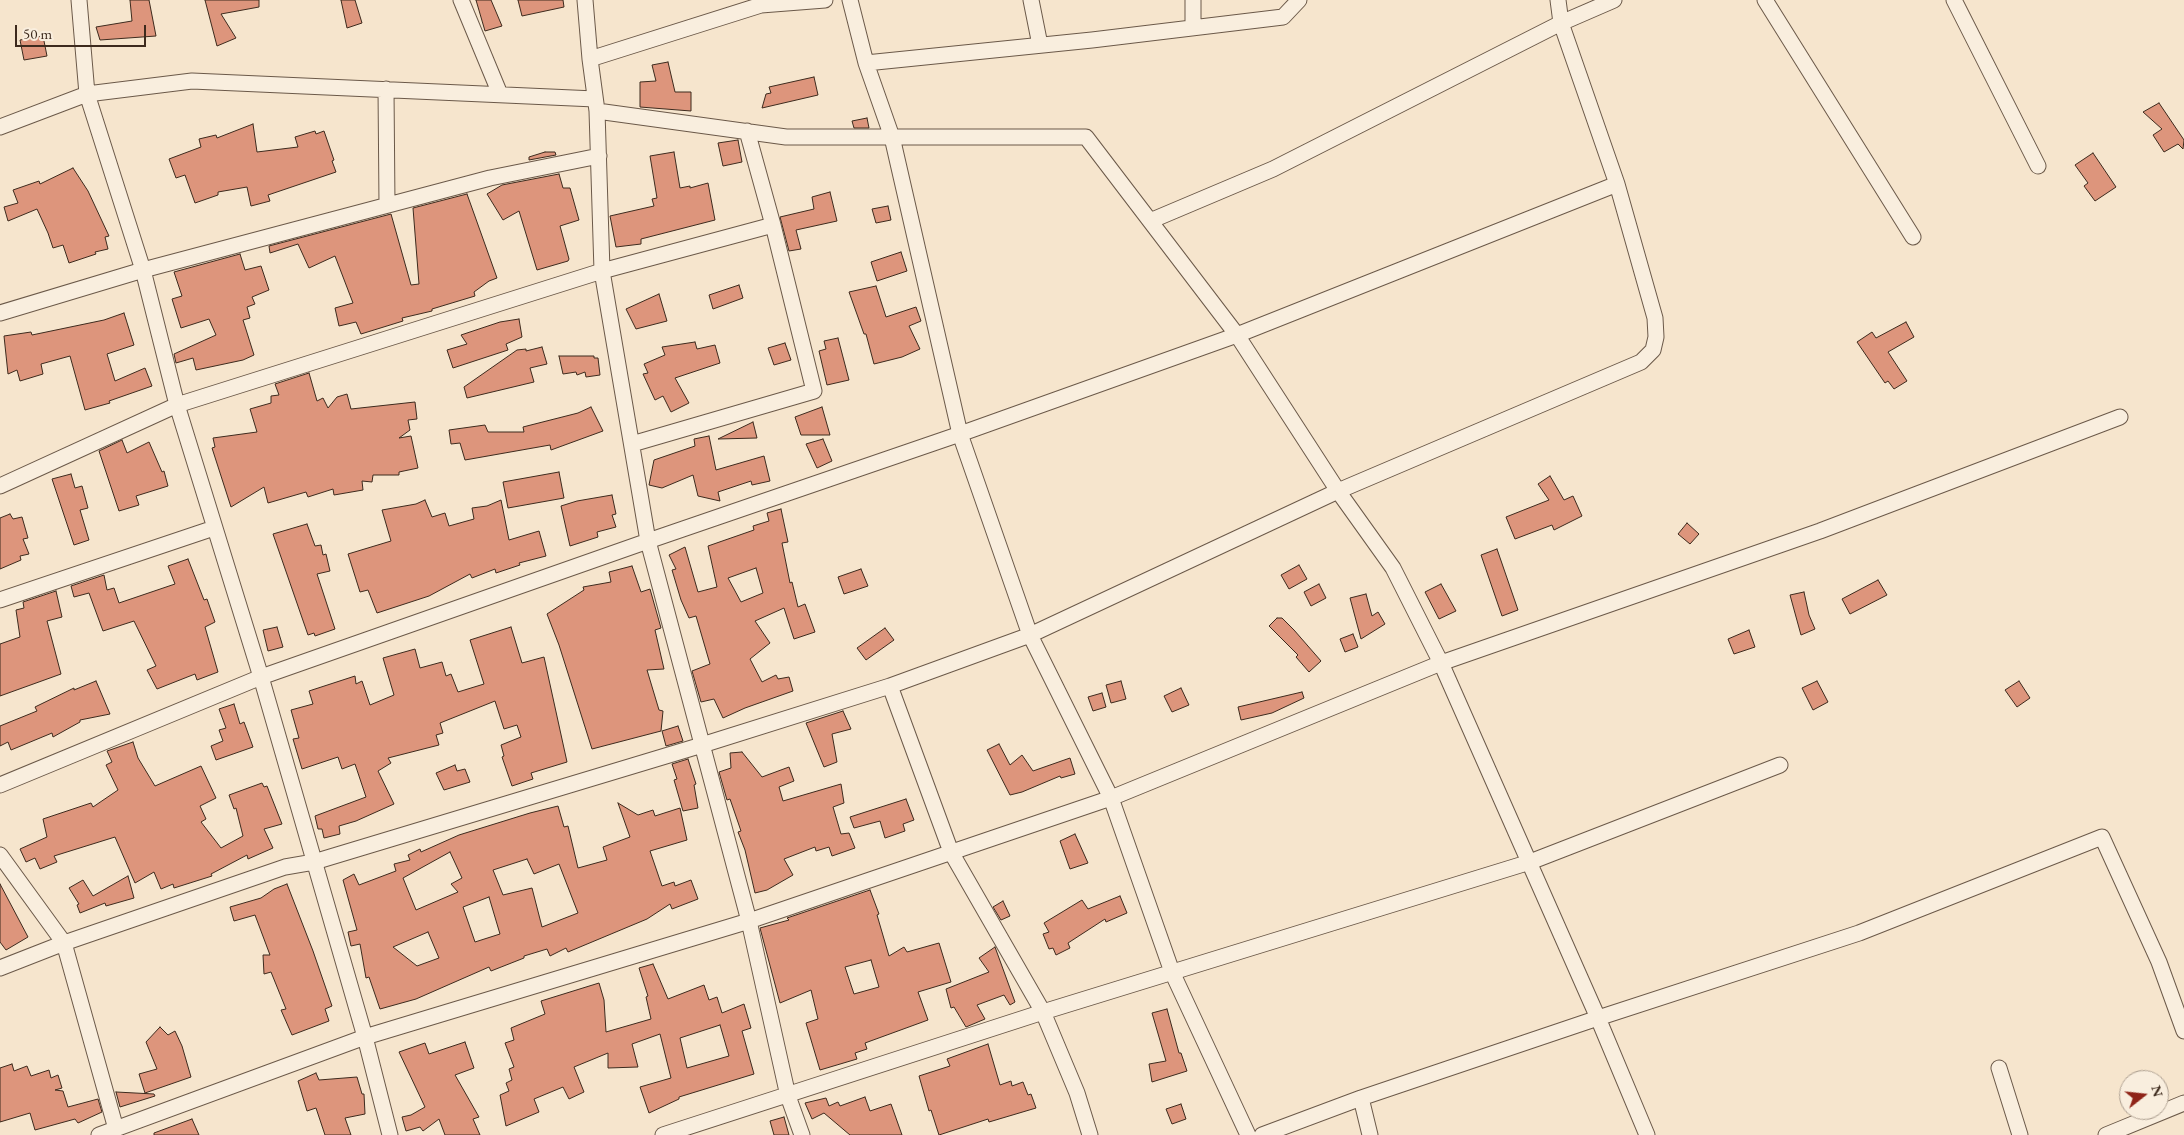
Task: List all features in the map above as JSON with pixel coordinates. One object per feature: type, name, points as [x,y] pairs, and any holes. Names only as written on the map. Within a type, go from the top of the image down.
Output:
[{"type":"street","points":[[79,0],[86,94],[143,270],[177,405],[314,862],[365,1037],[390,1135]]},
{"type":"street","points":[[461,0],[500,94]]},
{"type":"street","points":[[585,0],[596,105],[602,271],[648,541],[749,921],[788,1096],[802,1135]]},
{"type":"street","points":[[590,59],[761,5],[825,0]]},
{"type":"street","points":[[850,0],[866,63],[892,137],[960,434],[1030,635],[1111,798],[1172,972],[1248,1135]]},
{"type":"street","points":[[1031,0],[1040,45]]},
{"type":"street","points":[[1193,0],[1193,28]]},
{"type":"street","points":[[866,63],[1283,17],[1299,0]]},
{"type":"street","points":[[0,968],[64,943],[284,867],[314,862],[702,745],[890,686],[1030,635],[1338,492],[1640,362],[1653,350],[1656,337],[1655,318],[1618,184],[1561,23],[1558,0]]},
{"type":"street","points":[[1150,221],[1273,169],[1561,23],[1614,0]]},
{"type":"street","points":[[1765,0],[1913,237]]},
{"type":"street","points":[[1954,0],[2038,166]]},
{"type":"street","points":[[0,127],[86,94],[192,81],[500,94],[596,105],[786,137],[1086,136],[1236,335],[1338,492],[1393,568],[1441,663],[1530,862],[1647,1135]]},
{"type":"street","points":[[386,89],[387,205]]},
{"type":"street","points":[[632,444],[814,391],[773,225],[747,131]]},
{"type":"street","points":[[0,313],[143,270],[490,178],[599,156]]},
{"type":"street","points":[[0,785],[260,677],[960,434],[1236,335],[1618,184]]},
{"type":"street","points":[[0,486],[177,405],[602,271],[773,225]]},
{"type":"street","points":[[99,1135],[365,1037],[749,921],[1111,798],[1441,663],[1820,531],[2120,417]]},
{"type":"street","points":[[0,600],[214,528]]},
{"type":"street","points":[[890,686],[951,852],[1043,1012],[1077,1093],[1090,1135]]},
{"type":"street","points":[[663,1135],[1043,1012],[1530,862],[1780,765]]},
{"type":"street","points":[[1262,1135],[1361,1098],[1859,932],[2102,837],[2159,962],[2184,1032]]},
{"type":"street","points":[[0,855],[64,943],[116,1129]]},
{"type":"street","points":[[1999,1068],[2020,1135]]},
{"type":"street","points":[[1361,1098],[1370,1135]]},
{"type":"street","points":[[2106,1135],[2184,1103]]},
{"type":"building","points":[[130,0],[149,0],[156,36],[100,40],[96,27],[132,21]]},
{"type":"building","points":[[205,0],[259,0],[259,7],[221,14],[236,38],[217,46]]},
{"type":"building","points":[[341,0],[355,0],[362,23],[347,28]]},
{"type":"building","points":[[476,0],[491,0],[502,26],[485,31]]},
{"type":"building","points":[[518,0],[563,0],[564,7],[522,16]]},
{"type":"building","points":[[43,36],[47,56],[24,60],[20,40]]},
{"type":"building","points":[[668,62],[675,92],[691,92],[691,111],[640,107],[640,82],[656,81],[652,65]]},
{"type":"building","points":[[814,77],[818,95],[762,108],[766,94],[771,93],[769,87]]},
{"type":"building","points":[[2159,103],[2184,140],[2183,149],[2178,144],[2164,152],[2153,135],[2162,129],[2143,112]]},
{"type":"building","points":[[867,118],[869,128],[854,128],[852,121]]},
{"type":"building","points":[[253,124],[257,152],[298,147],[295,137],[315,131],[316,134],[324,131],[336,172],[268,195],[270,201],[251,206],[247,187],[218,192],[218,195],[195,203],[185,175],[176,178],[169,159],[201,147],[199,139],[216,135],[217,138]]},
{"type":"building","points":[[738,140],[742,162],[723,166],[718,143]]},
{"type":"building","points":[[545,152],[555,152],[556,155],[529,160],[529,157]]},
{"type":"building","points":[[674,152],[680,188],[690,186],[690,188],[708,183],[715,220],[641,239],[641,244],[616,247],[610,216],[654,206],[652,199],[657,198],[650,156]]},
{"type":"building","points":[[2093,153],[2116,187],[2095,201],[2084,186],[2088,183],[2075,165]]},
{"type":"building","points":[[73,168],[88,191],[109,236],[105,237],[108,249],[95,252],[96,254],[69,263],[63,245],[53,248],[37,209],[8,221],[4,207],[18,203],[13,190],[39,181],[40,184]]},
{"type":"building","points":[[559,174],[563,188],[570,188],[579,220],[560,226],[568,261],[537,270],[519,211],[503,220],[487,194],[502,185]]},
{"type":"building","points":[[830,192],[837,221],[796,230],[801,249],[789,251],[780,217],[814,209],[812,197]]},
{"type":"building","points":[[467,194],[497,278],[489,281],[474,292],[475,296],[432,309],[432,311],[402,318],[403,321],[361,334],[356,322],[339,326],[335,308],[353,303],[335,256],[309,268],[298,244],[270,253],[269,246],[391,214],[411,285],[419,284],[413,208]]},
{"type":"building","points":[[888,206],[891,220],[876,223],[872,209]]},
{"type":"building","points":[[901,252],[907,271],[877,281],[871,262]]},
{"type":"building","points":[[240,254],[245,270],[261,266],[269,290],[252,297],[255,304],[247,307],[250,318],[243,320],[254,355],[243,360],[196,370],[193,358],[176,363],[174,354],[216,335],[209,319],[181,328],[172,299],[182,296],[174,272]]},
{"type":"building","points":[[739,285],[743,298],[713,309],[709,295]]},
{"type":"building","points":[[876,286],[886,317],[916,307],[921,321],[909,326],[920,349],[902,357],[874,364],[866,334],[864,334],[849,292]]},
{"type":"building","points":[[659,294],[667,321],[636,329],[626,309]]},
{"type":"building","points":[[124,313],[134,345],[107,354],[115,381],[145,368],[152,386],[109,401],[110,403],[85,410],[70,356],[41,364],[43,374],[20,381],[17,370],[8,374],[4,336],[31,332],[32,335],[104,320]]},
{"type":"building","points":[[519,319],[522,337],[506,344],[508,350],[453,368],[447,350],[467,344],[461,335],[500,322]]},
{"type":"building","points":[[1906,322],[1914,337],[1888,352],[1907,381],[1894,389],[1888,381],[1885,383],[1857,342],[1872,332],[1876,338]]},
{"type":"building","points":[[838,338],[849,380],[827,385],[819,351],[826,349],[824,341]]},
{"type":"building","points":[[695,342],[697,349],[715,345],[720,363],[675,378],[689,403],[671,412],[663,396],[655,400],[643,374],[648,373],[644,364],[665,355],[662,347]]},
{"type":"building","points":[[785,343],[791,360],[774,365],[768,348]]},
{"type":"building","points":[[542,347],[547,364],[530,368],[534,382],[467,398],[464,387],[517,350],[526,349],[526,351]]},
{"type":"building","points":[[559,356],[594,356],[594,358],[598,358],[600,375],[586,377],[585,372],[577,375],[576,372],[563,374]]},
{"type":"building","points":[[309,373],[317,401],[323,398],[328,408],[337,397],[347,394],[351,409],[415,402],[417,419],[408,420],[410,430],[399,438],[411,436],[418,468],[399,472],[399,475],[373,475],[372,482],[362,481],[363,490],[334,495],[333,489],[308,497],[306,492],[268,503],[264,487],[231,507],[212,448],[215,447],[213,438],[257,432],[250,409],[271,403],[271,396],[279,395],[275,384]]},
{"type":"building","points":[[591,407],[603,431],[551,450],[550,445],[465,460],[460,443],[451,444],[449,430],[485,425],[488,432],[524,432],[523,427],[578,413]]},
{"type":"building","points":[[822,407],[830,435],[801,435],[795,417]]},
{"type":"building","points":[[753,422],[757,438],[718,439]]},
{"type":"building","points":[[709,436],[716,470],[764,456],[770,481],[752,485],[751,481],[718,492],[720,501],[698,496],[693,475],[662,488],[649,485],[654,460],[695,446],[694,439]]},
{"type":"building","points":[[823,439],[832,461],[817,468],[806,444]]},
{"type":"building","points":[[122,440],[127,453],[149,442],[162,472],[164,471],[168,486],[136,496],[139,505],[119,511],[99,451]]},
{"type":"building","points":[[559,472],[564,498],[508,508],[503,482]]},
{"type":"building","points":[[71,474],[75,488],[82,486],[88,508],[80,510],[89,540],[74,545],[52,479]]},
{"type":"building","points":[[1550,476],[1564,500],[1573,496],[1582,516],[1554,530],[1552,525],[1515,539],[1506,517],[1549,500],[1538,484]]},
{"type":"building","points":[[612,495],[616,514],[612,515],[616,527],[597,532],[598,537],[570,546],[561,506],[577,501]]},
{"type":"building","points":[[425,500],[432,517],[445,513],[449,526],[474,519],[472,508],[487,506],[501,500],[509,540],[539,531],[546,556],[519,563],[520,565],[496,573],[495,569],[472,578],[470,574],[429,596],[377,613],[368,590],[360,592],[348,554],[391,541],[382,510],[416,504]]},
{"type":"building","points":[[781,509],[788,542],[782,543],[790,583],[792,582],[798,607],[805,604],[815,632],[794,639],[784,608],[755,621],[770,643],[750,659],[762,682],[776,675],[778,679],[789,677],[793,691],[723,718],[714,699],[701,702],[692,671],[710,664],[696,616],[689,618],[681,600],[672,570],[676,569],[669,555],[685,547],[698,592],[717,587],[708,546],[754,530],[753,526],[769,521],[767,513]],"holes":[[[756,568],[763,593],[741,602],[728,578]]]},
{"type":"building","points":[[10,514],[13,519],[22,517],[28,538],[23,539],[29,554],[20,556],[21,560],[0,569],[0,518]]},
{"type":"building","points":[[1687,523],[1699,534],[1690,544],[1678,534]]},
{"type":"building","points":[[307,524],[315,546],[321,545],[323,555],[326,554],[330,571],[317,574],[335,629],[315,636],[314,633],[308,635],[273,534]]},
{"type":"building","points":[[1497,549],[1518,610],[1502,616],[1481,555]]},
{"type":"building","points":[[188,559],[204,600],[207,599],[215,622],[205,627],[218,672],[197,680],[195,674],[157,689],[147,670],[156,666],[134,621],[103,631],[89,593],[74,597],[71,586],[104,575],[107,590],[114,588],[119,603],[175,584],[168,566]]},
{"type":"building","points":[[1299,565],[1307,579],[1289,589],[1281,575]]},
{"type":"building","points":[[632,566],[641,592],[650,589],[661,628],[655,630],[664,669],[647,670],[659,710],[663,711],[661,731],[592,749],[559,645],[547,614],[584,590],[583,587],[611,582],[609,572]]},
{"type":"building","points":[[861,569],[868,586],[844,594],[838,577]]},
{"type":"building","points":[[1878,580],[1887,595],[1850,614],[1842,599]]},
{"type":"building","points":[[1319,584],[1326,598],[1311,606],[1304,592]]},
{"type":"building","points":[[1441,584],[1456,611],[1439,619],[1425,592]]},
{"type":"building","points":[[56,591],[62,617],[47,621],[61,674],[0,696],[0,644],[20,637],[16,610],[24,608],[23,602]]},
{"type":"building","points":[[1804,592],[1809,615],[1815,629],[1801,635],[1790,595]]},
{"type":"building","points":[[1366,594],[1372,616],[1378,612],[1385,624],[1361,639],[1350,598]]},
{"type":"building","points":[[1277,618],[1282,618],[1321,661],[1309,672],[1296,657],[1298,655],[1269,626]]},
{"type":"building","points":[[277,627],[283,647],[268,651],[263,630]]},
{"type":"building","points":[[511,627],[522,663],[544,657],[567,762],[531,773],[533,779],[512,786],[502,757],[504,756],[501,745],[521,737],[517,725],[504,729],[495,701],[440,723],[443,733],[436,735],[439,745],[388,758],[391,763],[378,771],[394,804],[356,821],[339,826],[340,834],[324,838],[322,829],[318,829],[315,816],[366,797],[355,764],[342,769],[338,757],[302,769],[293,739],[299,738],[291,710],[313,704],[309,691],[355,676],[356,684],[362,681],[370,705],[394,695],[383,658],[415,649],[420,668],[442,662],[446,676],[451,674],[458,692],[484,684],[470,640]]},
{"type":"building","points":[[885,628],[894,640],[866,660],[857,648]]},
{"type":"building","points":[[1749,630],[1755,647],[1734,654],[1728,639]]},
{"type":"building","points":[[1353,634],[1358,647],[1345,652],[1340,639]]},
{"type":"building","points":[[96,681],[110,714],[80,720],[80,722],[53,737],[52,733],[11,750],[8,742],[0,746],[0,726],[37,711],[35,707],[74,688],[74,690]]},
{"type":"building","points":[[1121,681],[1126,699],[1111,703],[1106,685]]},
{"type":"building","points":[[1817,681],[1828,702],[1813,710],[1802,688]]},
{"type":"building","points":[[2019,681],[2030,698],[2017,707],[2005,690]]},
{"type":"building","points":[[1181,688],[1189,705],[1172,712],[1164,696]]},
{"type":"building","points":[[1302,692],[1304,698],[1272,713],[1241,720],[1238,707]]},
{"type":"building","points":[[1102,693],[1106,707],[1093,711],[1088,697]]},
{"type":"building","points":[[234,704],[240,724],[244,722],[253,747],[216,760],[211,746],[223,741],[219,730],[226,728],[219,709]]},
{"type":"building","points":[[843,711],[851,729],[832,734],[837,762],[824,767],[806,723]]},
{"type":"building","points":[[678,726],[683,741],[666,746],[662,731]]},
{"type":"building","points":[[133,742],[138,758],[155,786],[201,766],[216,798],[200,806],[206,819],[201,822],[221,848],[243,836],[236,808],[234,809],[229,795],[262,783],[264,787],[267,786],[282,824],[264,829],[273,848],[248,859],[247,855],[211,874],[212,876],[174,888],[173,884],[161,889],[154,872],[135,883],[115,837],[54,856],[57,862],[40,869],[35,858],[26,862],[20,849],[47,837],[43,819],[91,803],[93,807],[118,790],[106,765],[112,762],[107,751]]},
{"type":"building","points":[[999,744],[1010,765],[1022,755],[1033,771],[1070,758],[1075,774],[1061,778],[1060,776],[1010,795],[987,750]]},
{"type":"building","points":[[742,752],[762,777],[789,767],[794,781],[779,787],[783,801],[841,784],[844,803],[833,807],[841,834],[849,833],[855,848],[832,856],[829,847],[816,851],[815,847],[784,859],[793,875],[767,890],[755,893],[745,850],[738,832],[741,831],[730,799],[727,800],[719,772],[731,768],[730,753]]},
{"type":"building","points":[[688,759],[696,784],[694,785],[698,808],[683,811],[674,780],[677,779],[672,764]]},
{"type":"building","points":[[455,765],[457,771],[465,769],[470,782],[444,790],[436,773]]},
{"type":"building","points":[[906,799],[914,820],[903,824],[905,831],[885,838],[880,821],[854,828],[850,817]]},
{"type":"building","points":[[618,803],[638,815],[653,810],[655,816],[680,808],[687,840],[650,851],[662,886],[674,882],[675,886],[691,880],[698,899],[672,909],[670,904],[647,919],[568,952],[566,948],[550,956],[547,949],[524,956],[524,958],[491,971],[489,967],[416,999],[380,1009],[369,977],[366,978],[360,944],[351,946],[348,932],[357,930],[343,880],[354,874],[359,885],[396,871],[394,864],[410,860],[408,855],[420,849],[421,852],[459,835],[558,806],[564,827],[568,826],[578,868],[607,860],[603,847],[630,837]],"holes":[[[450,852],[462,878],[451,884],[458,892],[416,910],[403,878]],[[527,859],[534,874],[559,864],[578,913],[542,927],[532,888],[503,895],[493,870]],[[489,897],[500,934],[475,942],[463,907]],[[428,932],[439,958],[417,966],[393,947]]]},
{"type":"building","points":[[1075,834],[1088,863],[1070,869],[1060,841]]},
{"type":"building","points":[[128,876],[134,898],[106,906],[105,903],[80,913],[77,905],[79,904],[69,888],[83,880],[93,896]]},
{"type":"building","points":[[0,884],[28,937],[6,950],[0,942]]},
{"type":"building","points":[[287,884],[332,1006],[325,1009],[329,1021],[292,1035],[281,1010],[286,1009],[271,972],[264,974],[263,955],[270,955],[255,915],[234,921],[230,907],[261,898],[274,889]]},
{"type":"building","points":[[870,890],[879,914],[877,915],[889,956],[904,947],[907,952],[939,943],[951,982],[918,992],[928,1020],[865,1043],[867,1049],[855,1053],[857,1059],[820,1070],[806,1023],[818,1019],[811,990],[780,1003],[760,928],[789,920],[787,918]],"holes":[[[871,960],[879,987],[854,994],[845,967]]]},
{"type":"building","points":[[1120,896],[1127,913],[1106,922],[1105,919],[1068,943],[1070,948],[1056,955],[1053,948],[1049,949],[1043,934],[1049,932],[1044,923],[1082,900],[1088,909]]},
{"type":"building","points":[[1003,901],[1010,916],[1001,920],[993,907]]},
{"type":"building","points":[[995,947],[1015,1002],[1010,1005],[1004,995],[977,1005],[985,1019],[966,1027],[954,1007],[951,1008],[946,989],[989,972],[979,958]]},
{"type":"building","points":[[653,964],[668,999],[704,985],[709,1000],[717,997],[722,1013],[744,1004],[751,1028],[742,1031],[754,1074],[679,1097],[679,1099],[649,1113],[640,1087],[671,1078],[660,1034],[632,1044],[638,1067],[608,1068],[608,1053],[574,1067],[584,1092],[569,1099],[563,1087],[534,1099],[539,1112],[506,1126],[500,1095],[509,1091],[506,1083],[512,1080],[509,1069],[514,1067],[505,1043],[514,1040],[511,1028],[545,1014],[541,1001],[599,983],[604,1000],[606,1032],[651,1019],[646,997],[648,996],[639,968]],"holes":[[[720,1025],[729,1056],[687,1068],[680,1038]]]},
{"type":"building","points":[[1167,1009],[1179,1053],[1181,1053],[1187,1071],[1152,1082],[1149,1064],[1166,1061],[1152,1013]]},
{"type":"building","points":[[160,1027],[168,1035],[175,1031],[182,1046],[191,1077],[145,1093],[139,1074],[157,1069],[146,1042]]},
{"type":"building","points":[[465,1042],[474,1068],[455,1075],[479,1117],[473,1119],[480,1135],[445,1135],[439,1119],[423,1131],[420,1127],[406,1131],[402,1117],[411,1115],[425,1107],[399,1052],[425,1043],[429,1054]]},
{"type":"building","points":[[988,1044],[1000,1085],[1011,1081],[1012,1086],[1023,1082],[1028,1095],[1031,1094],[1036,1108],[989,1122],[988,1119],[939,1135],[931,1110],[929,1111],[919,1076],[950,1066],[947,1059]]},
{"type":"building","points":[[12,1064],[14,1071],[27,1066],[31,1076],[49,1070],[51,1078],[58,1075],[62,1088],[55,1090],[63,1091],[68,1107],[98,1099],[102,1112],[78,1123],[75,1119],[35,1130],[30,1113],[0,1122],[0,1068]]},
{"type":"building","points":[[316,1073],[319,1080],[357,1077],[362,1094],[364,1094],[365,1114],[345,1118],[351,1135],[325,1135],[316,1108],[307,1111],[298,1081]]},
{"type":"building","points":[[116,1092],[154,1094],[155,1096],[120,1107]]},
{"type":"building","points":[[865,1097],[870,1111],[891,1104],[902,1135],[850,1135],[824,1113],[812,1119],[805,1103],[826,1098],[829,1106],[838,1102],[840,1106]]},
{"type":"building","points":[[1181,1104],[1186,1119],[1172,1124],[1166,1109]]},
{"type":"building","points":[[784,1117],[789,1135],[774,1135],[770,1121]]},
{"type":"building","points":[[192,1119],[199,1135],[154,1135],[154,1133]]}]
